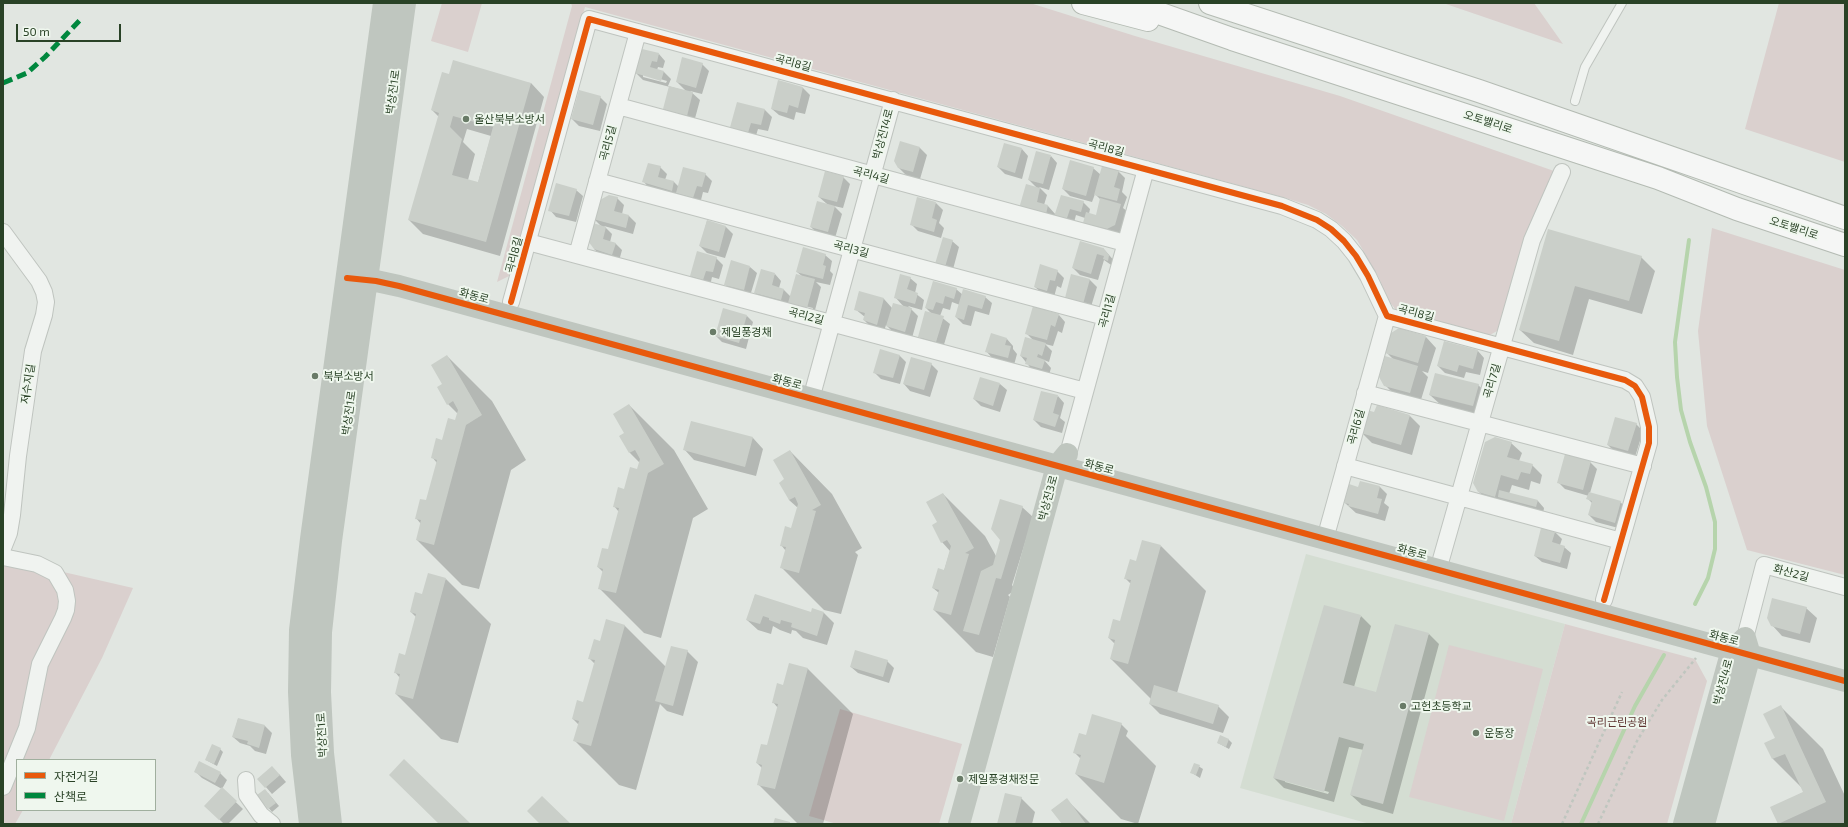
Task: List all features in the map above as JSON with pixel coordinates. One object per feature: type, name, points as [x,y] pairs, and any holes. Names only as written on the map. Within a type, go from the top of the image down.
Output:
[{"type":"highway","points":[[1083,3],[1118,13],[1232,39]]},
{"type":"highway","name":"오토밸리로","points":[[1130,3],[1232,39],[1658,178],[1737,208],[1845,245]]},
{"type":"highway","points":[[1210,3],[1472,89],[1845,218]]},
{"type":"street","name":"박상진1로","points":[[331,824],[323,753],[320,692],[321,632],[384,3]]},
{"type":"street","name":"박상진1로","points":[[310,824],[302,755],[299,692],[300,630],[311,539],[405,3]]},
{"type":"street","name":"곡리8길","points":[[511,302],[589,19],[1282,206],[1317,220],[1331,229],[1344,241],[1356,256],[1368,276],[1387,316],[1624,380],[1635,386],[1642,397],[1650,435],[1649,443],[1604,600]]},
{"type":"street","name":"곡리5길","points":[[577,255],[638,32]]},
{"type":"street","name":"박상진14로","points":[[812,391],[892,100]]},
{"type":"street","name":"곡리4길","points":[[618,106],[1125,243]]},
{"type":"street","name":"곡리1길","points":[[1065,463],[1146,169]]},
{"type":"street","name":"곡리7길","points":[[1440,563],[1532,240],[1562,172]]},
{"type":"street","name":"곡리3길","points":[[597,181],[1105,317]]},
{"type":"street","name":"저수지길","points":[[3,232],[39,281],[44,292],[46,302],[34,351],[18,456],[12,515],[9,533],[3,548]]},
{"type":"street","name":"곡리2길","points":[[528,242],[1085,391]]},
{"type":"street","name":"화동로","points":[[358,272],[401,272],[511,302],[812,391],[1065,463],[1327,532],[1742,648],[1845,666]]},
{"type":"street","name":"화동로","points":[[358,272],[398,286],[812,391]]},
{"type":"street","name":"곡리6길","points":[[1327,532],[1387,316]]},
{"type":"street","points":[[1365,393],[1643,466]]},
{"type":"street","name":"박상진3로","points":[[959,824],[1065,463]]},
{"type":"street","name":"박상진3로","points":[[974,824],[1065,463]]},
{"type":"street","points":[[1345,466],[1621,541]]},
{"type":"street","points":[[3,557],[37,564],[55,573],[66,590],[67,602],[63,618],[40,664],[27,728],[3,787]]},
{"type":"street","name":"화동로","points":[[1440,563],[1604,600],[1742,648],[1845,681]]},
{"type":"street","name":"화산2길","points":[[1742,648],[1764,565],[1845,587]]},
{"type":"street","name":"박상진4로","points":[[1684,824],[1742,648]]},
{"type":"street","name":"박상진4로","points":[[1704,824],[1742,648]]},
{"type":"street","points":[[246,780],[247,795],[260,815],[272,824]]},
{"type":"lane","points":[[1576,101],[1585,67],[1622,3]]},
{"type":"path","points":[[1598,824],[1645,727],[1682,672],[1700,653]]},
{"type":"path","points":[[1562,824],[1622,692]]},
{"type":"shaded area","name":"고헌초등학교","points":[[1306,554],[1565,624],[1511,824],[1370,824],[1240,788]]},
{"type":"green space","points":[[442,3],[482,3],[468,52],[431,41]]},
{"type":"green space","points":[[571,3],[1030,3],[1135,36],[1340,96],[1554,171],[1534,215],[1526,237],[1502,328],[1490,335],[1397,311],[1387,299],[1379,278],[1357,240],[1326,214],[1308,205],[585,7],[509,276],[497,282],[572,6]]},
{"type":"green space","points":[[1443,3],[1534,3],[1563,44]]},
{"type":"green space","points":[[1779,3],[1845,3],[1845,162],[1745,129]]},
{"type":"green space","points":[[1712,228],[1845,270],[1845,575],[1747,550],[1707,426],[1698,331]]},
{"type":"green space","points":[[3,562],[45,571],[64,600],[30,690],[3,779]]},
{"type":"green space","points":[[59,571],[133,588],[102,658],[50,759],[18,759],[37,690],[66,619]]},
{"type":"green space","name":"곡리근린공원","points":[[1565,624],[1695,659],[1707,681],[1667,824],[1511,824]]},
{"type":"green space","name":"운동장","points":[[1449,645],[1543,669],[1504,821],[1409,797]]},
{"type":"green space","points":[[840,709],[962,744],[939,824],[837,824],[809,816]]},
{"type":"green space","points":[[16,765],[16,811],[22,811],[15,824],[3,824],[3,796]]},
{"type":"building","points":[[642,49],[659,53],[657,62],[652,61],[650,67],[664,71],[661,81],[635,73]]},
{"type":"building","points":[[682,57],[703,63],[696,88],[676,82]]},
{"type":"building","points":[[453,60],[531,83],[486,242],[408,220],[439,113],[431,110],[442,72],[449,74]],"holes":[[[453,116],[493,127],[478,182],[452,175],[462,139],[450,127]]]},
{"type":"building","points":[[778,80],[803,87],[798,108],[789,105],[787,113],[771,109]]},
{"type":"building","points":[[669,86],[693,92],[687,116],[663,109]]},
{"type":"building","points":[[579,90],[601,96],[593,125],[571,119]]},
{"type":"building","points":[[737,102],[765,109],[761,125],[751,123],[747,136],[729,131]]},
{"type":"building","points":[[900,141],[920,147],[913,172],[898,168],[894,161]]},
{"type":"building","points":[[1004,143],[1022,148],[1015,173],[997,167]]},
{"type":"building","points":[[1036,151],[1051,155],[1043,184],[1028,180]]},
{"type":"building","points":[[1070,160],[1094,167],[1086,196],[1062,189]]},
{"type":"building","points":[[648,163],[661,166],[658,177],[674,181],[672,191],[642,182]]},
{"type":"building","points":[[1102,166],[1119,170],[1114,187],[1120,189],[1117,201],[1094,195]]},
{"type":"building","points":[[683,167],[706,173],[702,187],[697,186],[693,198],[676,193]]},
{"type":"building","points":[[825,171],[844,176],[837,202],[818,197]]},
{"type":"building","points":[[556,183],[577,189],[569,216],[548,211]]},
{"type":"building","points":[[1026,184],[1040,188],[1037,202],[1048,205],[1045,219],[1018,212]]},
{"type":"building","points":[[609,195],[618,197],[614,211],[629,215],[626,228],[593,219],[598,201]]},
{"type":"building","points":[[1061,195],[1084,201],[1081,212],[1070,209],[1065,224],[1053,220]]},
{"type":"building","points":[[917,197],[936,202],[932,218],[937,220],[934,232],[910,225]]},
{"type":"building","points":[[1100,198],[1121,204],[1115,225],[1107,229],[1083,223],[1086,212],[1096,215]]},
{"type":"building","points":[[817,201],[835,206],[828,232],[810,227]]},
{"type":"building","points":[[707,220],[726,226],[719,252],[699,246]]},
{"type":"building","points":[[593,223],[606,227],[603,239],[616,243],[612,255],[594,249],[588,241]]},
{"type":"building","points":[[1548,229],[1642,256],[1629,301],[1575,286],[1559,341],[1519,330]]},
{"type":"building","points":[[943,237],[953,240],[945,267],[935,264]]},
{"type":"building","points":[[1080,241],[1103,248],[1109,255],[1108,261],[1103,259],[1104,256],[1097,254],[1091,274],[1072,268]]},
{"type":"building","points":[[803,247],[826,254],[823,265],[826,266],[823,279],[796,272]]},
{"type":"building","points":[[697,251],[717,257],[713,272],[706,271],[703,280],[690,276]]},
{"type":"building","points":[[731,260],[750,266],[744,290],[724,285]]},
{"type":"building","points":[[1040,264],[1058,270],[1055,281],[1050,280],[1047,291],[1034,287]]},
{"type":"building","points":[[761,269],[775,273],[772,285],[784,289],[781,300],[754,293]]},
{"type":"building","points":[[796,274],[815,279],[807,308],[788,303]]},
{"type":"building","points":[[900,274],[911,277],[907,289],[918,293],[915,304],[894,298]]},
{"type":"building","points":[[1071,274],[1090,279],[1083,304],[1065,298]]},
{"type":"building","points":[[933,281],[957,288],[954,299],[945,296],[943,304],[936,302],[933,310],[925,308]]},
{"type":"building","points":[[963,289],[986,296],[982,309],[968,305],[964,320],[955,317]]},
{"type":"building","points":[[859,291],[884,298],[877,325],[863,320],[865,313],[854,310]]},
{"type":"building","points":[[893,303],[912,308],[905,332],[886,326]]},
{"type":"building","points":[[1033,306],[1059,314],[1055,327],[1051,325],[1047,340],[1025,334]]},
{"type":"building","points":[[723,308],[747,315],[739,343],[715,336]]},
{"type":"building","points":[[925,311],[944,316],[936,342],[918,337]]},
{"type":"building","points":[[1399,328],[1426,336],[1418,363],[1385,353],[1391,333]]},
{"type":"building","points":[[991,333],[1007,338],[1005,345],[1011,346],[1008,358],[985,352]]},
{"type":"building","points":[[1025,337],[1046,343],[1042,356],[1038,354],[1037,357],[1045,360],[1042,369],[1025,364],[1027,358],[1020,356]]},
{"type":"building","points":[[1444,341],[1478,350],[1473,369],[1459,365],[1457,372],[1437,366]]},
{"type":"building","points":[[880,349],[900,355],[893,378],[873,373]]},
{"type":"building","points":[[447,355],[482,415],[466,425],[434,545],[416,540],[421,520],[415,519],[420,499],[426,500],[437,460],[431,458],[436,438],[442,440],[448,418],[455,420],[458,410],[453,401],[447,405],[437,387],[442,384],[431,365]]},
{"type":"building","points":[[1385,356],[1418,366],[1410,393],[1384,386],[1379,377]]},
{"type":"building","points":[[911,357],[932,363],[924,390],[903,384]]},
{"type":"building","points":[[1435,373],[1479,384],[1473,406],[1429,395]]},
{"type":"building","points":[[980,377],[1000,383],[993,406],[973,399]]},
{"type":"building","points":[[1041,391],[1058,395],[1053,413],[1059,415],[1055,427],[1033,420]]},
{"type":"building","points":[[629,404],[664,464],[648,473],[616,593],[598,589],[603,569],[597,567],[602,548],[608,549],[619,508],[613,507],[618,487],[624,489],[630,467],[637,469],[640,459],[635,450],[629,453],[619,436],[624,433],[613,414]]},
{"type":"building","points":[[1377,405],[1410,415],[1401,445],[1361,433],[1367,410],[1374,412]]},
{"type":"building","points":[[1615,417],[1637,423],[1628,451],[1607,445]]},
{"type":"building","points":[[691,421],[753,437],[745,467],[683,450]]},
{"type":"building","points":[[1495,437],[1512,442],[1507,457],[1533,464],[1530,474],[1521,472],[1518,480],[1501,475],[1495,497],[1478,492],[1473,483],[1485,442]]},
{"type":"building","points":[[790,450],[821,505],[812,510],[816,511],[799,573],[780,568],[786,547],[780,546],[785,526],[791,528],[798,504],[795,497],[789,500],[779,483],[784,479],[773,460]]},
{"type":"building","points":[[1565,454],[1591,461],[1583,490],[1557,483]]},
{"type":"building","points":[[1360,481],[1380,486],[1377,498],[1382,499],[1378,514],[1348,506],[1349,504],[1344,503],[1349,484],[1358,487]]},
{"type":"building","points":[[1499,490],[1538,500],[1536,507],[1498,497]]},
{"type":"building","points":[[1589,492],[1621,501],[1615,523],[1588,515],[1592,501],[1586,499]]},
{"type":"building","points":[[943,493],[974,548],[965,553],[969,554],[951,615],[933,610],[939,590],[932,588],[938,568],[944,570],[951,546],[947,540],[941,543],[932,525],[937,522],[926,502]]},
{"type":"building","points":[[1000,499],[1023,506],[1001,579],[996,578],[979,635],[963,631],[981,571],[993,565],[1000,540],[991,529]]},
{"type":"building","points":[[1541,528],[1555,532],[1552,542],[1565,546],[1560,563],[1534,556]]},
{"type":"building","points":[[1142,540],[1161,545],[1128,664],[1110,659],[1115,640],[1108,638],[1113,619],[1120,621],[1131,580],[1124,579],[1130,559],[1136,561]]},
{"type":"building","points":[[428,573],[446,578],[413,699],[395,694],[400,674],[394,673],[399,653],[405,655],[416,614],[410,612],[415,592],[422,594]]},
{"type":"building","points":[[755,594],[811,612],[812,608],[824,612],[817,636],[791,627],[792,623],[781,620],[780,624],[763,616],[760,624],[746,620]]},
{"type":"building","points":[[1772,598],[1807,607],[1800,634],[1771,626],[1767,618]]},
{"type":"building","points":[[1324,605],[1361,615],[1343,683],[1376,692],[1395,624],[1429,633],[1383,804],[1350,795],[1364,744],[1339,737],[1324,792],[1273,778]]},
{"type":"building","points":[[606,619],[625,625],[591,746],[573,741],[579,721],[572,719],[577,700],[583,702],[595,660],[588,659],[594,639],[600,641]]},
{"type":"building","points":[[671,646],[688,650],[673,706],[655,701]]},
{"type":"building","points":[[855,650],[888,660],[883,677],[850,667]]},
{"type":"building","points":[[789,663],[808,668],[775,789],[757,785],[762,765],[756,763],[761,744],[767,745],[778,704],[772,703],[777,683],[783,685]]},
{"type":"building","points":[[1154,685],[1219,705],[1213,724],[1149,704]]},
{"type":"building","points":[[1781,705],[1826,802],[1778,824],[1770,807],[1803,792],[1785,754],[1772,759],[1764,743],[1775,738],[1763,714]]},
{"type":"building","points":[[1092,714],[1122,723],[1104,783],[1075,774],[1081,755],[1073,753],[1079,733],[1086,735]]},
{"type":"building","points":[[238,718],[265,725],[259,748],[247,744],[248,741],[232,737]]},
{"type":"building","points":[[1220,735],[1229,739],[1226,747],[1217,743]]},
{"type":"building","points":[[212,744],[221,748],[214,764],[205,760]]},
{"type":"building","points":[[404,759],[471,824],[439,824],[389,775]]},
{"type":"building","points":[[199,761],[221,772],[215,783],[194,772]]},
{"type":"building","points":[[1194,763],[1200,765],[1196,775],[1190,773]]},
{"type":"building","points":[[272,766],[280,775],[265,788],[257,779]]},
{"type":"building","points":[[222,787],[237,801],[219,820],[204,806]]},
{"type":"building","points":[[265,789],[276,803],[268,809],[257,795]]},
{"type":"building","points":[[1005,793],[1022,797],[1015,824],[997,824]]},
{"type":"building","points":[[542,796],[571,824],[540,824],[527,811]]},
{"type":"building","points":[[1067,798],[1086,824],[1062,824],[1051,810]]},
{"type":"building","points":[[775,818],[790,822],[790,824],[773,824]]},
{"type":"waterway","points":[[1689,240],[1675,342],[1677,377],[1681,410],[1690,442],[1706,487],[1715,522],[1715,549],[1708,578],[1695,604]]},
{"type":"waterway","points":[[1581,824],[1635,706],[1664,655]]},
{"type":"marked path","points":[[3,83],[27,73],[45,57],[81,19]]},
{"type":"cycle path","points":[[511,302],[589,19],[1282,206],[1317,220],[1331,229],[1344,241],[1356,256],[1368,276],[1387,316],[1625,380],[1635,386],[1642,397],[1649,427],[1649,443],[1604,600]]},
{"type":"cycle path","points":[[347,278],[376,281],[399,286],[1845,681]]},
{"type":"place","name":"울산북부소방서","points":[[466,119]]},
{"type":"place","name":"제일풍경채","points":[[713,332]]},
{"type":"place","name":"북부소방서","points":[[315,376]]},
{"type":"place","name":"고헌초등학교","points":[[1403,706]]},
{"type":"place","name":"운동장","points":[[1476,733]]},
{"type":"place","name":"제일풍경채정문","points":[[960,779]]}]
